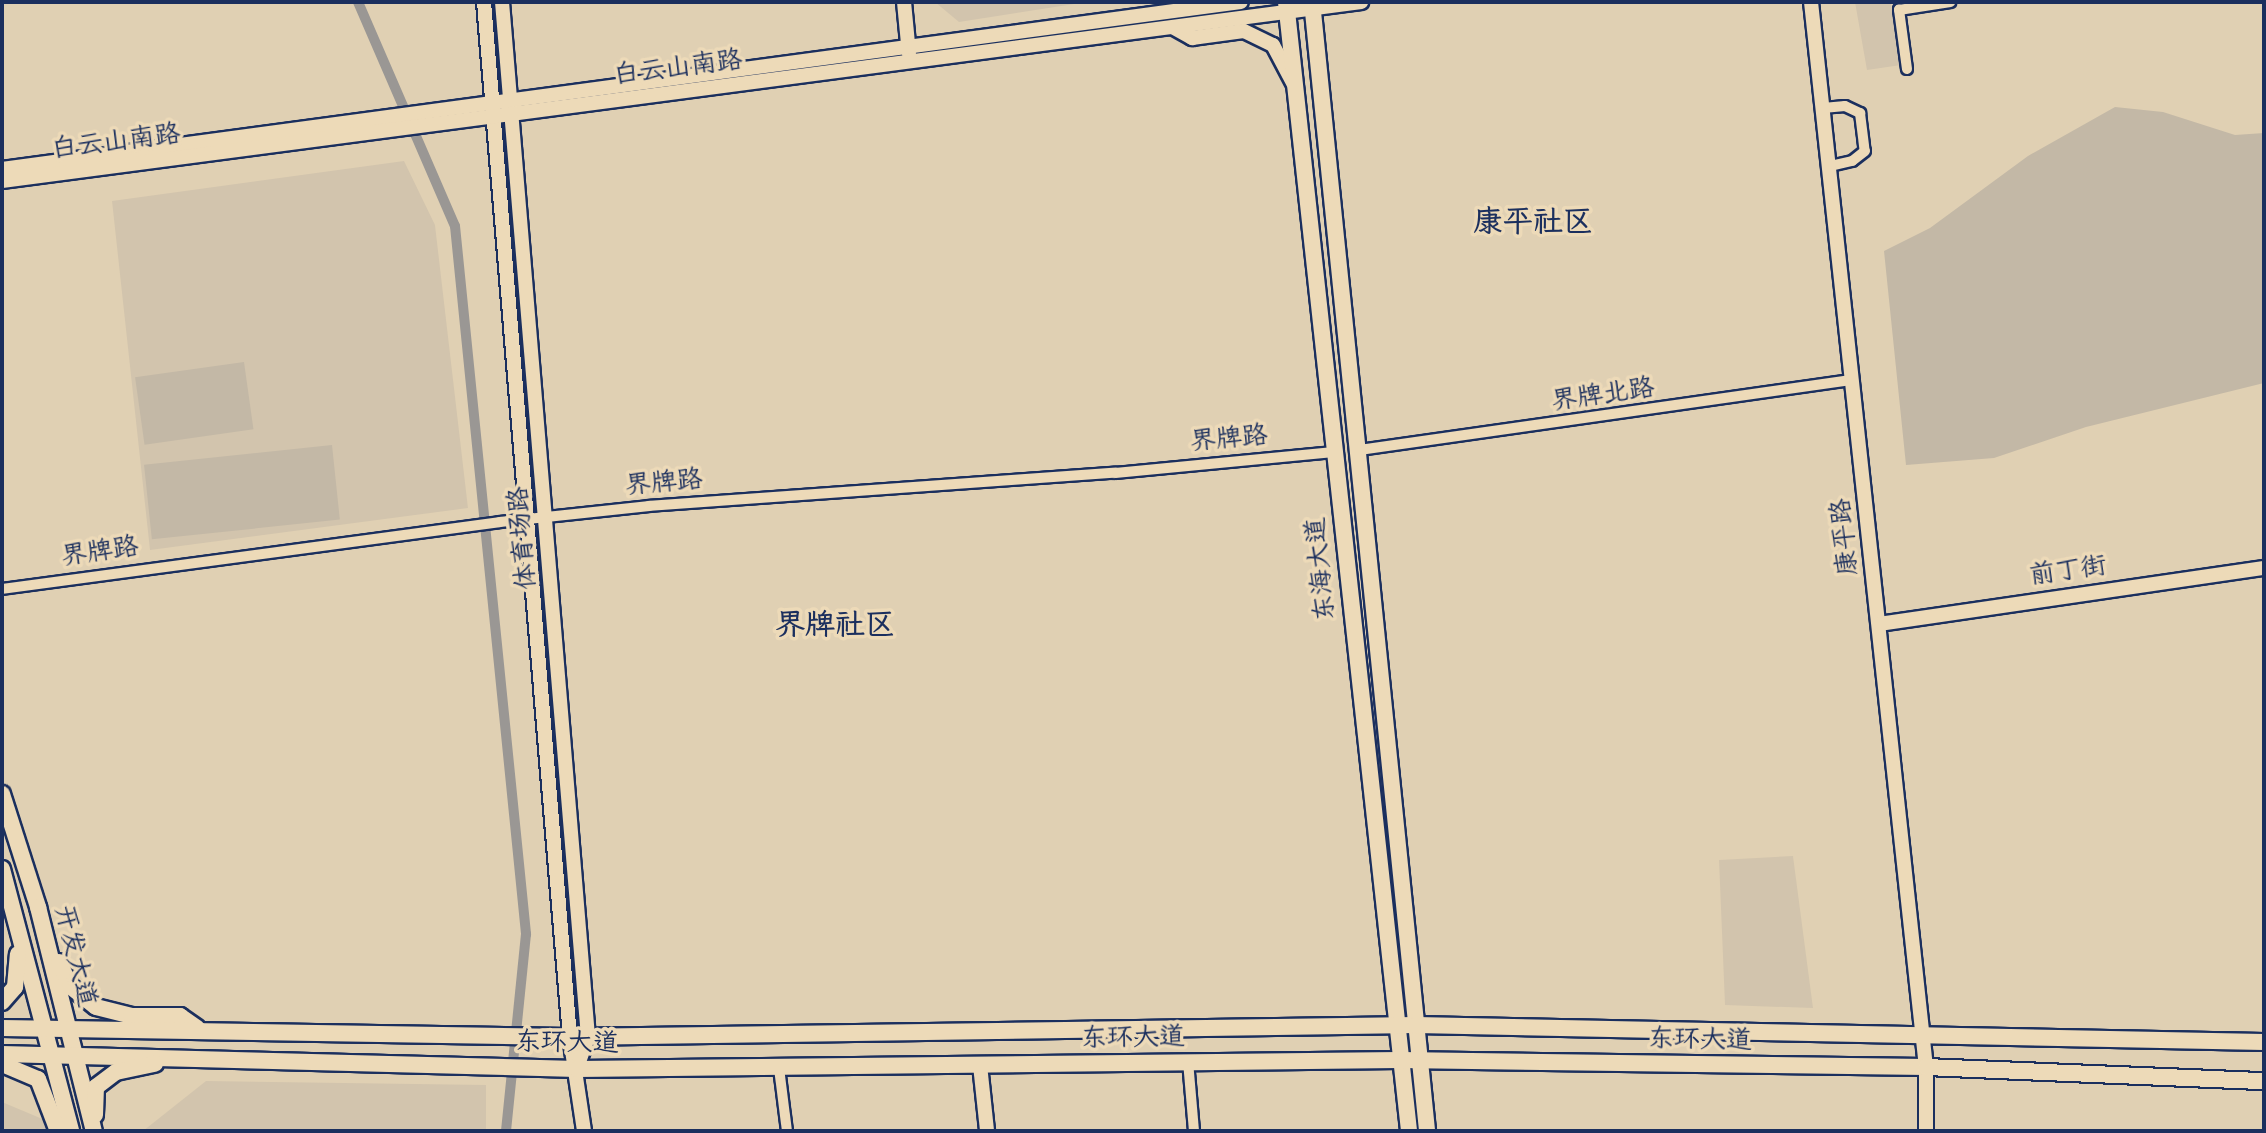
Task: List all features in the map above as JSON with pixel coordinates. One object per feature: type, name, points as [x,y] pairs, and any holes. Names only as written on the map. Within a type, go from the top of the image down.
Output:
[{"type":"main road","name":"体育场路","points":[[484,2],[530,519],[570,1037],[577,1069],[584,1131]]},
{"type":"main road","name":"体育场路","points":[[502,2],[589,1037],[577,1069]]},
{"type":"main road","points":[[904,2],[910,62]]},
{"type":"main road","name":"白云山南路","points":[[2,181],[494,111],[908,47],[1241,2]]},
{"type":"main road","name":"白云山南路","points":[[511,108],[910,62],[1174,28],[1286,7],[1361,2]]},
{"type":"main road","name":"康平路","points":[[1811,2],[1923,1034],[1926,1131]]},
{"type":"main road","name":"东海大道","points":[[1312,5],[1427,1131]]},
{"type":"main road","name":"东海大道","points":[[1286,7],[1395,1026],[1409,1131]]},
{"type":"main road","points":[[1174,28],[1192,38],[1244,31],[1273,45],[1295,88]]},
{"type":"main road","name":"白云山南路","points":[[2,169],[386,125]]},
{"type":"main road","name":"前丁街","points":[[1879,624],[2264,568]]},
{"type":"main road","name":"开发大道","points":[[2,794],[38,907],[94,1131]]},
{"type":"main road","name":"开发大道","points":[[2,869],[71,1131]]},
{"type":"main road","points":[[38,907],[70,986],[96,1007],[131,1016],[180,1016],[197,1028]]},
{"type":"main road","points":[[2,1002],[15,987],[19,970],[15,913]]},
{"type":"main road","name":"东环大道","points":[[2,1028],[197,1028],[589,1037],[1416,1026],[2264,1042]]},
{"type":"main road","name":"东环大道","points":[[2,1054],[75,1053],[577,1069],[1400,1060],[1926,1067],[2264,1081]]},
{"type":"main road","points":[[94,1131],[96,1087],[116,1072],[140,1065],[192,1063],[198,1057]]},
{"type":"main road","points":[[2,1064],[38,1079],[58,1131]]},
{"type":"main road","points":[[980,1065],[987,1131]]},
{"type":"street","points":[[1907,69],[1899,10],[1950,2]]},
{"type":"street","points":[[1823,108],[1845,106],[1860,113],[1865,151],[1852,161],[1830,166]]},
{"type":"street","name":"界牌北路","points":[[1359,450],[1853,380]]},
{"type":"street","name":"界牌路","points":[[2,589],[547,517],[1334,452]]},
{"type":"street","points":[[1188,1061],[1194,1131]]},
{"type":"street","points":[[779,1068],[787,1131]]},
{"type":"shaded area","points":[[935,2],[1087,2],[959,22]]},
{"type":"shaded area","points":[[1855,2],[1904,2],[1891,4],[1901,65],[1867,70]]},
{"type":"shaded area","points":[[2115,107],[2163,112],[2235,135],[2264,133],[2264,383],[2086,427],[1994,458],[1906,465],[1884,251],[1930,228],[2028,156]]},
{"type":"shaded area","points":[[404,161],[435,225],[468,508],[150,550],[112,201]]},
{"type":"shaded area","points":[[244,362],[253,429],[145,445],[135,377]]},
{"type":"shaded area","points":[[332,445],[340,520],[152,539],[144,465]]},
{"type":"shaded area","points":[[1793,856],[1813,1008],[1725,1005],[1719,860]]},
{"type":"shaded area","points":[[206,1081],[486,1085],[486,1131],[143,1131]]},
{"type":"shaded area","points":[[2,1102],[71,1131],[2,1131]]},
{"type":"waterway","points":[[358,2],[455,226],[526,934],[506,1131]]},
{"type":"district","name":"康平社区","points":[[1533,222]]},
{"type":"district","name":"界牌社区","points":[[835,625]]}]
